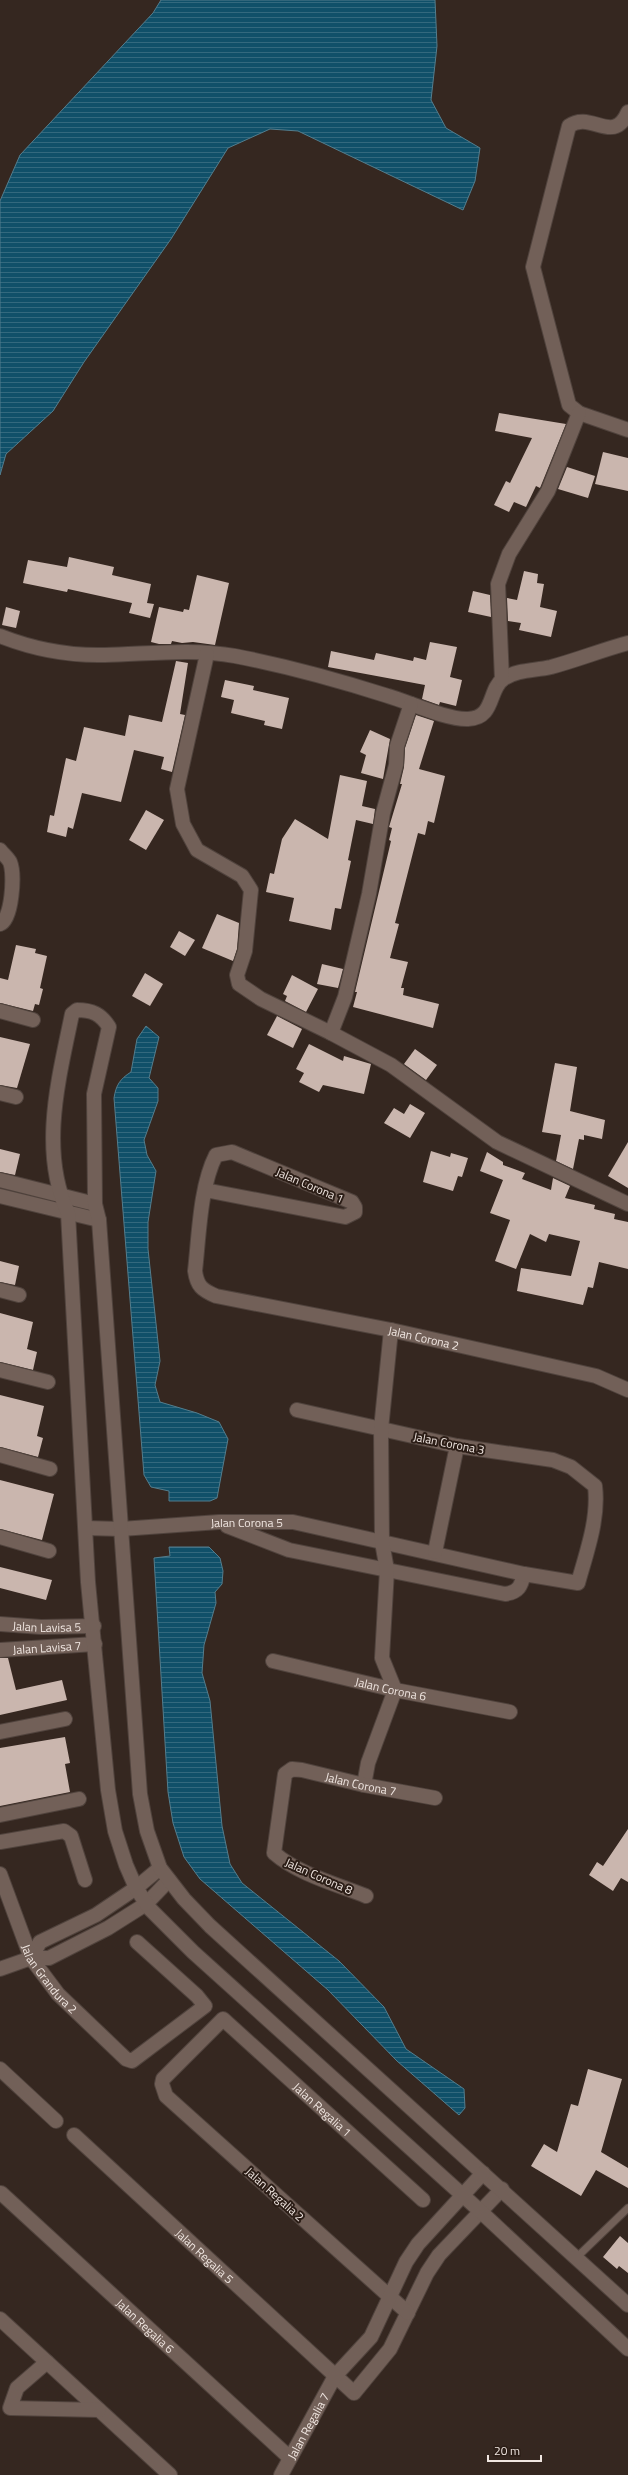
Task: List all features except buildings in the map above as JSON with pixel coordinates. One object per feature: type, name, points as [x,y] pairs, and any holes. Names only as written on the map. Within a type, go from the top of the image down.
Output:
[{"type":"street","points":[[628,112],[616,127],[610,128],[582,121],[576,121],[569,126],[535,256],[534,276],[569,405],[579,413],[628,430]]},
{"type":"street","points":[[0,636],[32,647],[62,653],[104,655],[155,651],[234,656],[329,677],[411,704],[470,719],[486,712],[502,680],[498,584],[509,554],[548,491],[579,413]]},
{"type":"street","points":[[502,680],[525,669],[548,668],[628,643]]},
{"type":"street","points":[[207,654],[177,789],[182,824],[197,850],[242,876],[251,890],[245,951],[237,976],[239,984],[261,999],[392,1065],[497,1142],[628,1204]]},
{"type":"street","points":[[331,1033],[345,997],[368,894],[383,813],[396,765],[397,746],[411,704]]},
{"type":"street","points":[[0,850],[10,863],[13,886],[7,914],[1,925]]},
{"type":"street","points":[[628,2304],[220,1936],[160,1868],[147,1831],[140,1794],[99,1220],[95,1204],[94,1094],[109,1027],[103,1017],[88,1010],[77,1010],[72,1014],[58,1086],[52,1139],[60,1195],[68,1213],[86,1528],[108,1790],[115,1831],[126,1865],[136,1888],[146,1904],[177,1937],[284,2036],[479,2210],[628,2349]]},
{"type":"street","points":[[0,1011],[33,1020]]},
{"type":"street","points":[[0,1093],[16,1097]]},
{"type":"street","name":"Jalan Corona 1","points":[[232,1152],[352,1202],[356,1207],[355,1212],[345,1218],[206,1190],[210,1166],[216,1155],[232,1152]]},
{"type":"street","points":[[0,1180],[95,1204]]},
{"type":"street","name":"Jalan Corona 2","points":[[206,1190],[195,1271],[197,1283],[201,1289],[216,1296],[391,1330],[596,1376],[628,1390]]},
{"type":"street","points":[[0,1196],[99,1220]]},
{"type":"street","points":[[0,1290],[19,1295]]},
{"type":"street","points":[[364,1785],[368,1763],[395,1690],[382,1658],[387,1570],[382,1542],[381,1429],[391,1330]]},
{"type":"street","points":[[0,1370],[48,1382]]},
{"type":"street","name":"Jalan Corona 3","points":[[297,1410],[457,1446],[553,1460],[571,1467],[595,1486],[596,1504],[591,1534],[578,1583]]},
{"type":"street","points":[[435,1552],[457,1446]]},
{"type":"street","points":[[0,1455],[50,1469]]},
{"type":"street","points":[[86,1528],[121,1529],[219,1522]]},
{"type":"street","name":"Jalan Corona 5","points":[[219,1522],[292,1522],[435,1552],[524,1574],[578,1583]]},
{"type":"street","name":"Jalan Corona 5","points":[[219,1522],[289,1550],[505,1594],[517,1591],[521,1587],[524,1574]]},
{"type":"street","points":[[0,1537],[49,1551]]},
{"type":"street","name":"Jalan Lavisa 5","points":[[0,1624],[41,1627],[94,1626]]},
{"type":"street","name":"Jalan Lavisa 7","points":[[0,1650],[95,1644]]},
{"type":"street","name":"Jalan Corona 6","points":[[273,1661],[395,1690],[510,1712]]},
{"type":"street","points":[[0,1732],[65,1719]]},
{"type":"street","name":"Jalan Corona 7","points":[[274,1853],[284,1774],[288,1770],[302,1770],[364,1785],[435,1798]]},
{"type":"street","points":[[0,1815],[80,1799]]},
{"type":"street","points":[[0,1842],[62,1830],[68,1832],[73,1842],[85,1880]]},
{"type":"street","name":"Jalan Corona 8","points":[[274,1853],[294,1866],[366,1896]]},
{"type":"street","points":[[31,1958],[40,1942],[96,1914],[136,1888],[160,1868]]},
{"type":"street","name":"Jalan Grandura 2","points":[[0,1874],[31,1958],[58,1994],[126,2059],[132,2061],[202,2011],[204,2004],[137,1942]]},
{"type":"street","points":[[0,1969],[31,1958],[49,1958],[108,1928],[146,1904],[169,1880]]},
{"type":"street","name":"Jalan Regalia 1","points":[[164,2089],[163,2079],[223,2019],[422,2200]]},
{"type":"street","points":[[0,2069],[56,2121]]},
{"type":"street","name":"Jalan Regalia 2","points":[[164,2089],[166,2096],[408,2313]]},
{"type":"street","name":"Jalan Regalia 5","points":[[74,2135],[354,2394],[390,2349],[408,2313]]},
{"type":"street","name":"Jalan Regalia 7","points":[[281,2475],[335,2376],[371,2337],[406,2262],[418,2244],[483,2173]]},
{"type":"street","points":[[408,2313],[428,2272],[439,2255],[479,2210],[502,2189]]},
{"type":"street","name":"Jalan Regalia 6","points":[[1,2193],[290,2458]]},
{"type":"street","points":[[0,2319],[170,2475]]},
{"type":"street","points":[[47,2362],[17,2388],[10,2408],[99,2410]]},
{"type":"lane","points":[[576,2258],[628,2208]]},
{"type":"water","points":[[161,0],[435,0],[437,46],[431,100],[446,128],[480,148],[475,181],[463,210],[298,131],[270,129],[228,148],[171,239],[84,362],[53,411],[6,454],[0,475],[0,201],[20,155],[153,13]]},
{"type":"water","points":[[146,1026],[159,1037],[149,1078],[158,1088],[158,1101],[144,1140],[147,1155],[156,1171],[148,1222],[148,1249],[160,1361],[155,1385],[160,1402],[197,1413],[219,1422],[228,1439],[217,1498],[210,1501],[169,1501],[169,1491],[151,1487],[144,1475],[114,1098],[119,1083],[131,1072],[137,1039]]},
{"type":"water","points":[[169,1547],[209,1547],[220,1558],[223,1571],[222,1584],[215,1592],[216,1603],[204,1645],[202,1673],[210,1701],[222,1826],[230,1864],[242,1883],[339,1961],[384,2007],[406,2049],[464,2089],[465,2108],[459,2115],[397,2061],[328,1990],[200,1879],[184,1857],[173,1823],[168,1792],[154,1558],[170,1556]]}]
